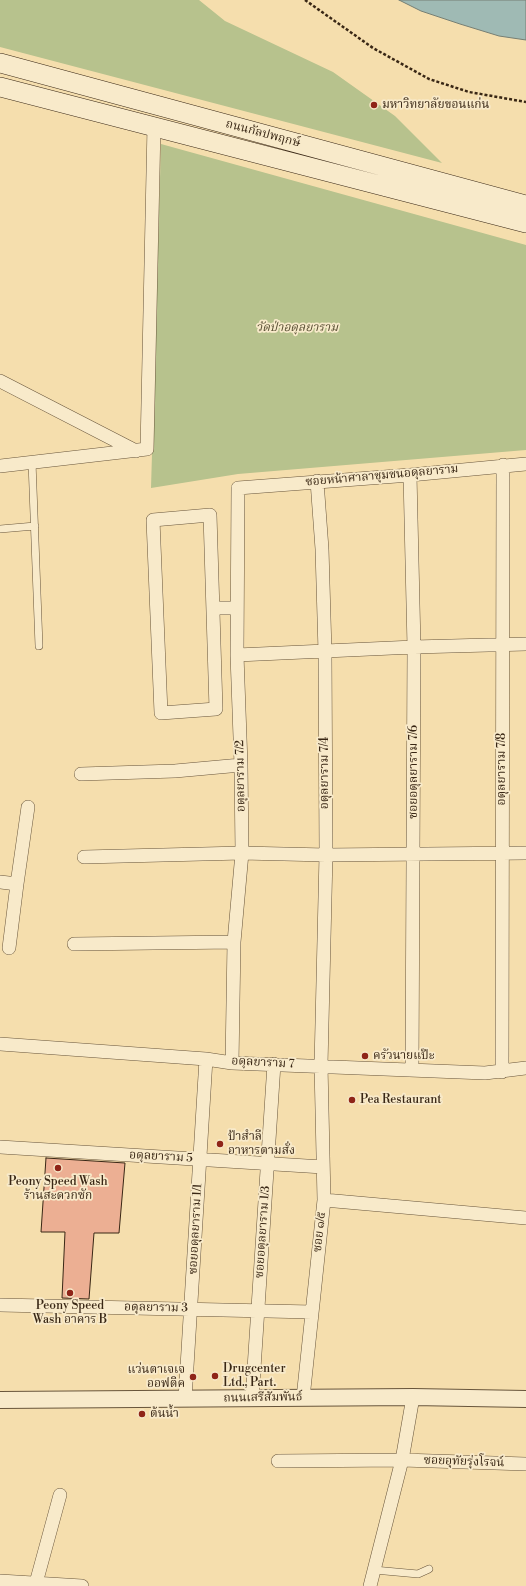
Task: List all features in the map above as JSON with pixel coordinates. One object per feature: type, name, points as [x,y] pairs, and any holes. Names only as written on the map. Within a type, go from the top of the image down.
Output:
[{"type":"main road","name":"ถนนกัลปพฤกษ์","points":[[0,63],[526,205]]},
{"type":"main road","name":"ถนนกัลปพฤกษ์","points":[[0,87],[526,223]]},
{"type":"main road","points":[[330,173],[337,154]]},
{"type":"street","points":[[0,466],[147,449],[154,126]]},
{"type":"street","points":[[0,381],[136,451]]},
{"type":"street","name":"ซอยหน้าศาลาชุมชนอดุลยาราม","points":[[238,488],[410,475],[526,464]]},
{"type":"street","name":"อดุลยาราม 7/8","points":[[502,1072],[503,466]]},
{"type":"street","name":"ซอยอดุลยาราม 7/6","points":[[410,475],[414,646],[412,1070]]},
{"type":"street","name":"อดุลยาราม 7/4","points":[[317,481],[322,549],[325,652],[326,855],[321,1065]]},
{"type":"street","name":"อดุลยาราม 7/2","points":[[232,1063],[234,942],[242,853],[241,765],[237,655],[238,488]]},
{"type":"street","points":[[210,515],[213,608],[216,709],[161,713],[153,520],[210,515]]},
{"type":"street","points":[[213,608],[238,608]]},
{"type":"street","points":[[237,655],[325,652],[414,646],[526,644]]},
{"type":"street","points":[[81,774],[175,772],[241,765]]},
{"type":"street","points":[[9,948],[16,884],[28,808]]},
{"type":"street","points":[[84,857],[242,853],[326,855],[502,855],[526,853]]},
{"type":"street","points":[[0,882],[16,884]]},
{"type":"street","points":[[74,944],[234,942]]},
{"type":"street","name":"อดุลยาราม 7","points":[[0,1044],[206,1059],[232,1063],[321,1065],[485,1073],[526,1068]]},
{"type":"street","name":"ซอยอดุลยาราม 1/1","points":[[185,1399],[206,1059]]},
{"type":"street","name":"ซอยอดุลยาราม 1/3","points":[[252,1399],[274,1064]]},
{"type":"street","name":"ซอย ๑/๕","points":[[303,1398],[324,1200],[321,1065]]},
{"type":"street","name":"อดุลยาราม 5","points":[[0,1147],[323,1167]]},
{"type":"street","points":[[324,1200],[526,1218]]},
{"type":"street","name":"อดุลยาราม 3","points":[[0,1305],[312,1312]]},
{"type":"street","points":[[370,1586],[402,1460],[413,1397]]},
{"type":"street","name":"ถนนเสรีสัมพันธ์","points":[[0,1400],[413,1397],[526,1399]]},
{"type":"street","name":"ซอยอุทัยรุ่งโรจน์","points":[[278,1461],[402,1460],[526,1464]]},
{"type":"street","points":[[36,1583],[60,1495]]},
{"type":"street","points":[[0,1581],[82,1586]]},
{"type":"lane","points":[[32,462],[39,646]]},
{"type":"lane","points":[[0,528],[34,526]]},
{"type":"lane","points":[[374,1570],[418,1574],[429,1569]]},
{"type":"path","points":[[305,0],[373,48],[429,79],[469,92],[526,102]]},
{"type":"green space","points":[[0,0],[199,0],[225,21],[333,72],[395,116],[442,163],[0,47]]},
{"type":"green space","name":"วัดป่าอดุลยาราม","points":[[161,144],[526,245],[526,450],[238,474],[151,488]]},
{"type":"water","points":[[399,0],[526,0],[526,40],[499,36],[460,24],[421,11]]},
{"type":"building","points":[[46,1158],[125,1163],[119,1233],[94,1233],[89,1299],[62,1298],[65,1232],[41,1232]]},
{"type":"place","name":"มหาวิทยาลัยขอนแก่น","points":[[374,105]]},
{"type":"place","name":"ครัวนายแป๊ะ","points":[[365,1056]]},
{"type":"place","name":"Pea Restaurant","points":[[352,1100]]},
{"type":"place","name":"ป้าสำลี อาหารตามสั่ง","points":[[220,1144]]},
{"type":"place","name":"Peony Speed Wash ร้านสะดวกซัก","points":[[58,1168]]},
{"type":"place","name":"Peony Speed Wash อาคาร B","points":[[70,1293]]},
{"type":"place","name":"Drugcenter Ltd., Part.","points":[[215,1376]]},
{"type":"place","name":"แว่นตาเจเจ ออฟติค","points":[[193,1377]]},
{"type":"place","name":"ต้นน้ำ","points":[[142,1414]]}]
